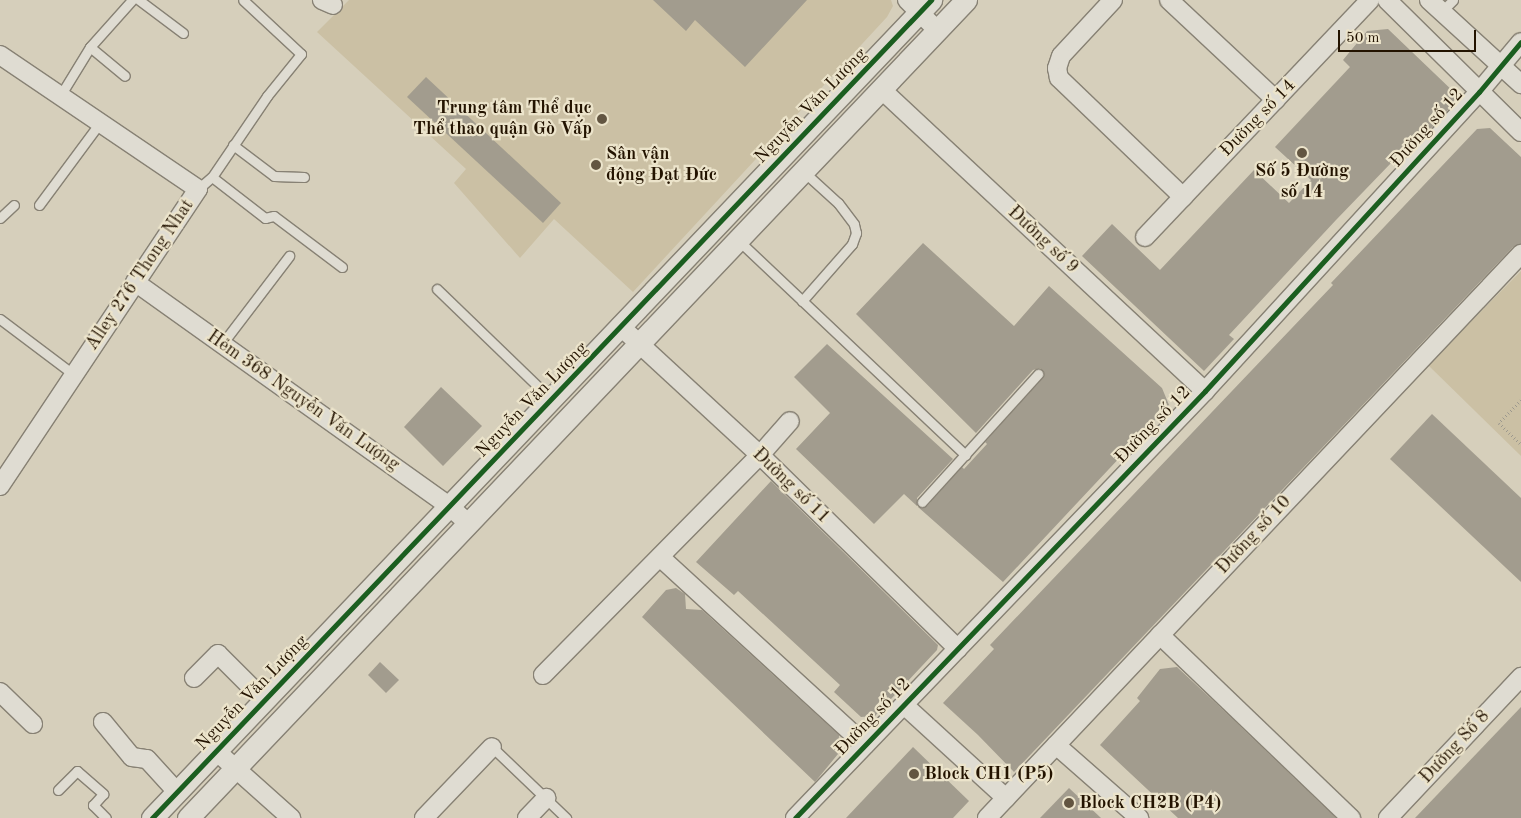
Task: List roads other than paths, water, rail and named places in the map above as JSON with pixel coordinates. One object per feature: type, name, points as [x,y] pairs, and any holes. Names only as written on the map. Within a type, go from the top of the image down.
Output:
[{"type":"street","points":[[188,818],[966,0]]},
{"type":"street","points":[[1113,0],[1061,56],[1056,68],[1059,78],[1183,197]]},
{"type":"street","points":[[1169,0],[1276,100]]},
{"type":"street","name":"Đường số 14","points":[[1145,237],[1370,0]]},
{"type":"street","points":[[1387,0],[1521,132]]},
{"type":"street","points":[[919,4],[937,30]]},
{"type":"street","name":"Nguyễn Văn Lượng","points":[[152,818],[620,326],[919,4]]},
{"type":"street","points":[[1441,4],[1521,84]]},
{"type":"street","name":"Đường số 12","points":[[795,818],[1205,391],[1479,92],[1521,42]]},
{"type":"street","name":"Alley 276 Thong Nhat","points":[[0,55],[99,124],[198,189],[0,486]]},
{"type":"street","name":"Đường số 9","points":[[881,89],[1205,391]]},
{"type":"street","name":"Đường số 10","points":[[988,818],[1521,254]]},
{"type":"street","name":"Hẻm 368 Nguyễn Văn Lượng","points":[[135,282],[450,506],[468,523]]},
{"type":"street","name":"Đường số 11","points":[[620,326],[760,455],[958,648]]},
{"type":"street","points":[[543,675],[760,455],[790,422]]},
{"type":"street","points":[[660,557],[865,745]]},
{"type":"street","points":[[1160,635],[1351,818]]},
{"type":"street","points":[[194,678],[218,654],[264,700]]},
{"type":"street","name":"Đường Số 8","points":[[1388,818],[1521,677]]},
{"type":"street","points":[[0,692],[33,724]]},
{"type":"street","points":[[904,705],[1006,798]]},
{"type":"street","points":[[103,722],[132,757],[147,759],[177,792]]},
{"type":"street","points":[[1056,745],[1139,818]]},
{"type":"street","points":[[424,818],[492,747]]},
{"type":"street","points":[[216,751],[291,818]]},
{"type":"street","points":[[527,818],[546,798]]},
{"type":"lane","points":[[60,96],[90,47],[132,0]]},
{"type":"lane","points":[[139,0],[183,33]]},
{"type":"lane","points":[[198,189],[212,177],[267,96],[301,54],[243,0]]},
{"type":"lane","points":[[90,47],[125,76]]},
{"type":"lane","points":[[39,204],[99,124]]},
{"type":"lane","points":[[233,145],[274,176],[304,177]]},
{"type":"lane","points":[[802,301],[852,244],[856,233],[854,224],[838,203],[803,171]]},
{"type":"lane","points":[[212,177],[265,218],[274,216],[342,267]]},
{"type":"lane","points":[[0,218],[14,205]]},
{"type":"lane","points":[[738,240],[965,455]]},
{"type":"lane","points":[[222,344],[290,256]]},
{"type":"lane","points":[[438,290],[551,399]]},
{"type":"lane","points":[[0,319],[73,374]]},
{"type":"lane","points":[[922,502],[1038,374]]},
{"type":"lane","points":[[492,747],[566,818]]},
{"type":"lane","points":[[58,790],[77,771],[103,794],[93,805],[106,818]]},
{"type":"place","name":"Trung tâm Thể dục Thể thao quận Gò Vấp","points":[[602,119]]},
{"type":"place","name":"Số 5 Đường số 14","points":[[1302,153]]},
{"type":"place","name":"Sân vận động Đạt Đức","points":[[596,165]]},
{"type":"place","name":"Block CH1 (P5)","points":[[914,774]]},
{"type":"place","name":"Block CH2B (P4)","points":[[1069,803]]}]
